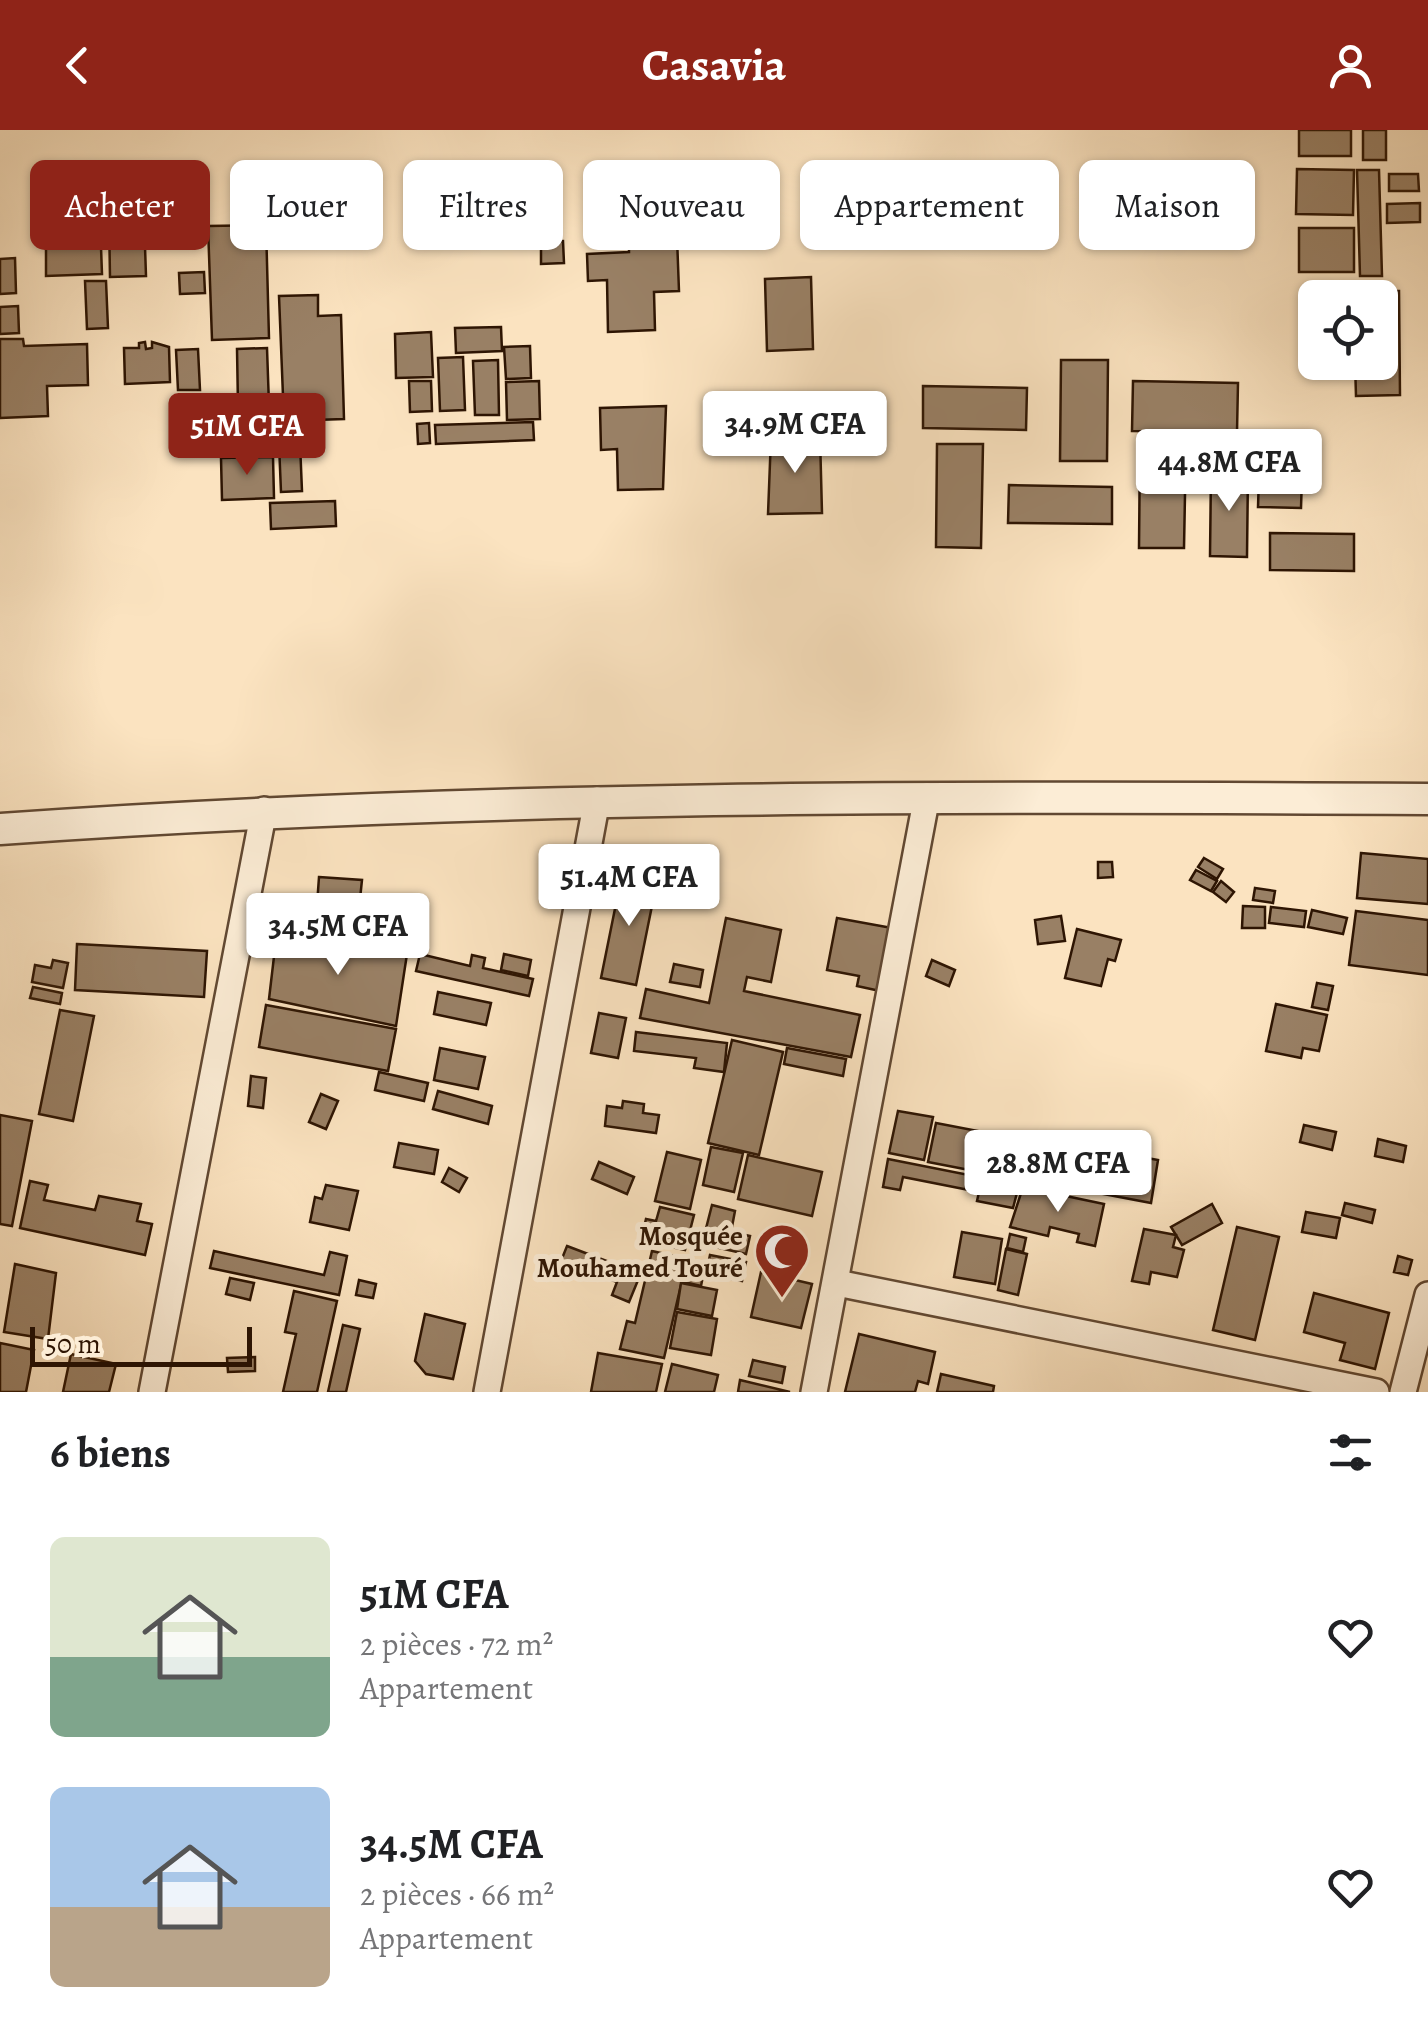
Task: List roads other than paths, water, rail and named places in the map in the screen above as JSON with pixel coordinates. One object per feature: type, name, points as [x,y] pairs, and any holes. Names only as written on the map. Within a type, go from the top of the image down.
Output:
[{"type":"street","points":[[0,829],[264,810],[597,800],[927,796],[1428,800]]},
{"type":"street","points":[[814,1392],[838,1282],[927,796]]},
{"type":"street","points":[[487,1392],[597,800]]},
{"type":"street","points":[[152,1392],[264,810]]},
{"type":"street","points":[[838,1282],[1376,1392]]},
{"type":"street","points":[[1403,1392],[1428,1295]]},
{"type":"place","name":"Mosquée Mouhamed Touré","points":[[782,1300]]}]
